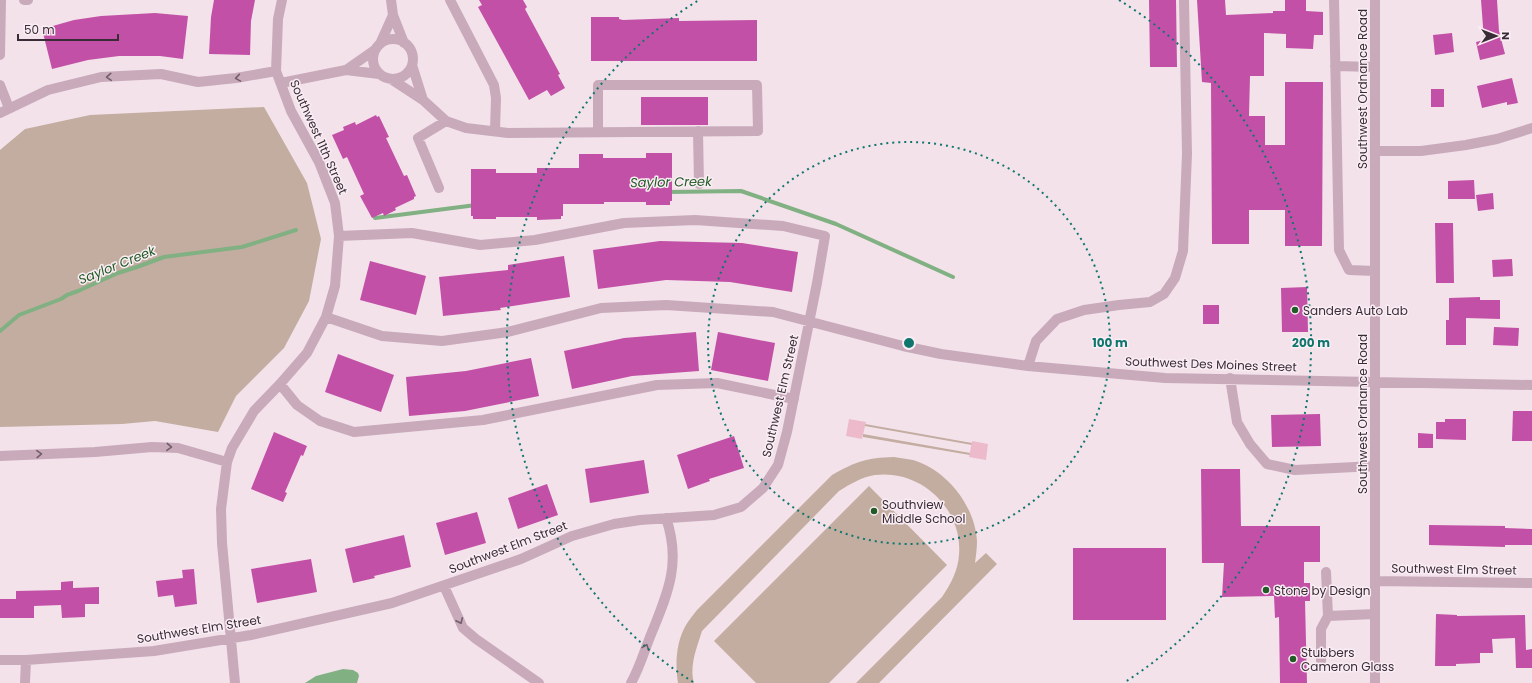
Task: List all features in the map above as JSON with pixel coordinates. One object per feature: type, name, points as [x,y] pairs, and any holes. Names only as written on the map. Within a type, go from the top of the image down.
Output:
[{"type":"street","points":[[0,0],[0,55]]},
{"type":"street","name":"Southwest 11th Street","points":[[235,683],[222,543],[221,509],[227,462],[232,448],[254,411],[307,353],[326,317],[335,286],[339,236],[335,203],[319,162],[291,111],[276,71],[278,19],[282,0]]},
{"type":"street","points":[[391,0],[393,15],[404,43],[411,53],[412,65],[424,100]]},
{"type":"street","points":[[450,0],[494,85],[496,98],[495,131]]},
{"type":"street","points":[[1028,366],[1036,341],[1057,318],[1084,310],[1119,304],[1150,302],[1164,294],[1174,278],[1183,251],[1188,154],[1184,0]]},
{"type":"street","points":[[1334,0],[1339,250],[1348,270],[1375,271]]},
{"type":"street","name":"Southwest Ordnance Road","points":[[1375,0],[1375,683]]},
{"type":"street","points":[[393,15],[373,55],[375,68],[384,78],[398,79],[404,76],[412,65]]},
{"type":"street","points":[[346,70],[378,46],[392,40],[404,43]]},
{"type":"street","points":[[1335,66],[1375,67]]},
{"type":"street","points":[[281,83],[346,70],[379,74]]},
{"type":"street","points":[[0,85],[4,111],[48,90],[101,77],[161,74],[198,82],[236,78],[276,71]]},
{"type":"street","points":[[391,79],[424,100],[446,121],[466,128],[508,133],[758,131],[757,85],[598,85],[598,132]]},
{"type":"street","points":[[439,188],[418,138],[446,121]]},
{"type":"street","points":[[1375,151],[1421,151],[1466,145],[1497,139],[1532,128]]},
{"type":"street","points":[[698,131],[699,184]]},
{"type":"street","name":"Southwest Elm Street","points":[[0,660],[26,660],[154,651],[308,623],[392,603],[521,558],[572,536],[614,524],[640,520],[714,515],[741,507],[763,488],[778,465],[794,399],[825,236],[784,226],[695,220],[624,223],[535,240],[480,244],[412,233],[339,236]]},
{"type":"street","name":"Southwest Des Moines Street","points":[[326,317],[382,336],[442,341],[508,332],[602,308],[666,305],[774,312],[903,346],[1028,366],[1165,378],[1230,378],[1375,383],[1532,385]]},
{"type":"street","points":[[1230,378],[1237,422],[1250,444],[1267,464],[1295,470],[1375,466]]},
{"type":"street","points":[[280,384],[297,405],[320,421],[354,432],[483,420],[657,385],[718,383],[794,399]]},
{"type":"street","points":[[0,456],[95,452],[152,447],[178,448],[227,462]]},
{"type":"street","points":[[631,683],[669,590],[673,553],[670,530],[666,518]]},
{"type":"street","points":[[1321,661],[1321,629],[1328,616],[1326,572]]},
{"type":"street","name":"Southwest Elm Street","points":[[1375,581],[1532,583]]},
{"type":"street","points":[[444,586],[463,628],[476,639],[539,683]]},
{"type":"street","points":[[1328,616],[1375,614]]},
{"type":"street","points":[[25,683],[26,660]]},
{"type":"shaded area","points":[[264,107],[307,183],[321,239],[309,301],[284,348],[236,396],[218,432],[155,421],[122,424],[0,427],[0,150],[25,129],[90,115]]},
{"type":"shaded area","points":[[865,424],[972,443],[972,445],[865,426]]},
{"type":"shaded area","points":[[863,434],[970,453],[970,455],[863,437]]},
{"type":"shaded area","points":[[894,457],[913,460],[925,465],[948,481],[957,491],[971,515],[977,541],[975,563],[986,553],[997,564],[879,683],[856,683],[942,597],[954,577],[959,555],[958,538],[954,522],[946,508],[936,496],[923,486],[908,478],[892,475],[875,475],[865,477],[839,491],[702,631],[693,663],[692,670],[694,683],[678,683],[678,646],[686,625],[697,610],[832,475],[848,466],[862,461],[876,458]]},
{"type":"shaded area","points":[[869,486],[947,565],[829,683],[756,683],[714,641]]},
{"type":"shaded area","points":[[343,669],[353,670],[358,673],[359,676],[357,683],[305,683],[316,676]]},
{"type":"sand","points":[[849,419],[866,422],[862,439],[846,436]]},
{"type":"sand","points":[[972,441],[988,444],[986,460],[969,457]]},
{"type":"building","points":[[214,0],[255,0],[251,21],[250,55],[209,54],[211,17]]},
{"type":"building","points":[[479,0],[523,0],[527,7],[525,9],[560,74],[558,75],[565,88],[551,96],[547,90],[529,100],[478,7],[482,5]]},
{"type":"building","points":[[1149,0],[1176,0],[1177,67],[1150,67]]},
{"type":"building","points":[[1197,0],[1225,0],[1226,15],[1285,11],[1285,0],[1306,0],[1306,11],[1323,12],[1323,35],[1314,35],[1313,49],[1286,48],[1286,34],[1264,33],[1264,76],[1250,76],[1249,116],[1265,116],[1265,145],[1285,145],[1285,82],[1323,82],[1322,246],[1285,246],[1285,210],[1249,210],[1249,244],[1212,244],[1211,83],[1202,82]]},
{"type":"building","points":[[1481,0],[1497,0],[1499,31],[1505,54],[1480,60],[1476,42],[1484,40]]},
{"type":"building","points":[[155,13],[188,16],[183,59],[160,56],[119,56],[88,60],[52,69],[42,29],[74,20],[101,16]]},
{"type":"building","points":[[591,17],[619,17],[619,19],[623,20],[679,18],[679,21],[757,20],[757,61],[591,61]]},
{"type":"building","points":[[1452,33],[1454,52],[1435,55],[1433,35]]},
{"type":"building","points":[[1512,78],[1518,103],[1507,105],[1507,102],[1482,108],[1477,86]]},
{"type":"building","points":[[1431,89],[1444,89],[1444,107],[1431,107]]},
{"type":"building","points":[[641,97],[708,97],[708,125],[641,125]]},
{"type":"building","points":[[376,115],[377,117],[379,116],[389,137],[386,138],[404,176],[407,175],[416,196],[414,199],[395,208],[396,210],[384,216],[383,213],[372,218],[360,196],[364,194],[347,157],[343,159],[332,135],[344,130],[343,127],[355,122],[356,125]]},
{"type":"building","points":[[646,153],[672,153],[672,201],[670,201],[670,205],[646,205],[646,202],[563,204],[563,216],[561,216],[561,219],[537,220],[537,217],[496,217],[496,219],[473,219],[473,216],[471,216],[471,169],[496,169],[496,173],[537,173],[537,168],[579,168],[579,154],[603,154],[603,158],[646,158]]},
{"type":"building","points":[[1474,180],[1475,199],[1448,199],[1448,181]]},
{"type":"building","points":[[1493,193],[1494,209],[1478,211],[1476,195]]},
{"type":"building","points":[[1435,223],[1453,223],[1454,283],[1436,283]]},
{"type":"building","points":[[660,241],[742,243],[798,252],[792,292],[730,282],[666,280],[598,289],[593,250]]},
{"type":"building","points":[[564,256],[570,297],[500,308],[501,310],[443,316],[439,277],[508,270],[508,265]]},
{"type":"building","points":[[1512,259],[1513,276],[1493,277],[1492,260]]},
{"type":"building","points":[[370,261],[426,276],[416,315],[360,300]]},
{"type":"building","name":"Sanders Auto Lab","points":[[1307,287],[1308,332],[1282,332],[1281,288]]},
{"type":"building","points":[[1480,297],[1480,300],[1500,300],[1500,319],[1466,318],[1466,345],[1446,345],[1446,320],[1449,320],[1449,298]]},
{"type":"building","points":[[1203,305],[1219,305],[1219,324],[1203,324]]},
{"type":"building","points":[[1494,327],[1519,328],[1518,346],[1493,345]]},
{"type":"building","points":[[696,332],[699,371],[632,376],[572,389],[564,351],[624,338]]},
{"type":"building","points":[[718,332],[775,343],[768,381],[711,370]]},
{"type":"building","points":[[338,354],[394,375],[381,412],[325,392]]},
{"type":"building","points":[[531,358],[539,396],[465,411],[409,416],[406,377],[466,371]]},
{"type":"building","points":[[1513,411],[1532,411],[1532,441],[1512,441]]},
{"type":"building","points":[[1320,414],[1321,446],[1272,447],[1271,415]]},
{"type":"building","points":[[1445,419],[1466,419],[1466,440],[1436,439],[1436,422],[1445,422]]},
{"type":"building","points":[[274,432],[307,446],[303,456],[301,455],[285,492],[287,493],[283,502],[251,489]]},
{"type":"building","points":[[1418,433],[1433,434],[1433,448],[1418,448]]},
{"type":"building","points":[[734,436],[744,468],[709,479],[710,481],[688,489],[677,455]]},
{"type":"building","points":[[644,460],[649,493],[590,503],[585,469]]},
{"type":"building","points":[[1201,469],[1240,469],[1241,526],[1320,526],[1320,562],[1304,562],[1304,583],[1310,583],[1310,601],[1305,601],[1307,683],[1280,683],[1279,617],[1275,618],[1274,596],[1222,597],[1224,563],[1202,563]]},
{"type":"building","points":[[547,484],[558,515],[518,529],[508,498]]},
{"type":"building","points":[[477,512],[486,543],[445,555],[436,523]]},
{"type":"building","points":[[1429,525],[1505,526],[1505,528],[1532,529],[1532,545],[1505,545],[1505,547],[1429,545]]},
{"type":"building","points":[[404,535],[411,567],[353,583],[345,549]]},
{"type":"building","points":[[1073,548],[1166,548],[1166,620],[1073,620]]},
{"type":"building","points":[[311,559],[317,592],[257,603],[251,569]]},
{"type":"building","points":[[194,569],[197,604],[175,607],[173,595],[158,597],[156,581],[183,578],[182,570]]},
{"type":"building","points":[[73,581],[73,588],[99,587],[99,604],[85,604],[85,617],[62,618],[61,605],[34,606],[34,618],[0,618],[0,599],[16,599],[16,591],[61,590],[61,582]]},
{"type":"building","points":[[1436,614],[1457,616],[1525,615],[1526,650],[1532,649],[1532,668],[1516,668],[1515,638],[1492,639],[1493,653],[1480,653],[1480,663],[1456,664],[1456,666],[1435,666]]},
{"type":"waterway","name":"Saylor Creek","points":[[668,192],[741,191],[836,224],[953,277]]},
{"type":"waterway","name":"Saylor Creek","points":[[375,218],[476,205]]},
{"type":"waterway","name":"Saylor Creek","points":[[0,331],[19,315],[61,299],[118,273],[164,257],[242,247],[296,230]]},
{"type":"place","name":"Sanders Auto Lab","points":[[1295,310]]},
{"type":"place","name":"Southview Middle School","points":[[874,511]]},
{"type":"place","name":"Stone by Design","points":[[1266,590]]},
{"type":"place","name":"Stubbers Cameron Glass","points":[[1293,659]]}]
